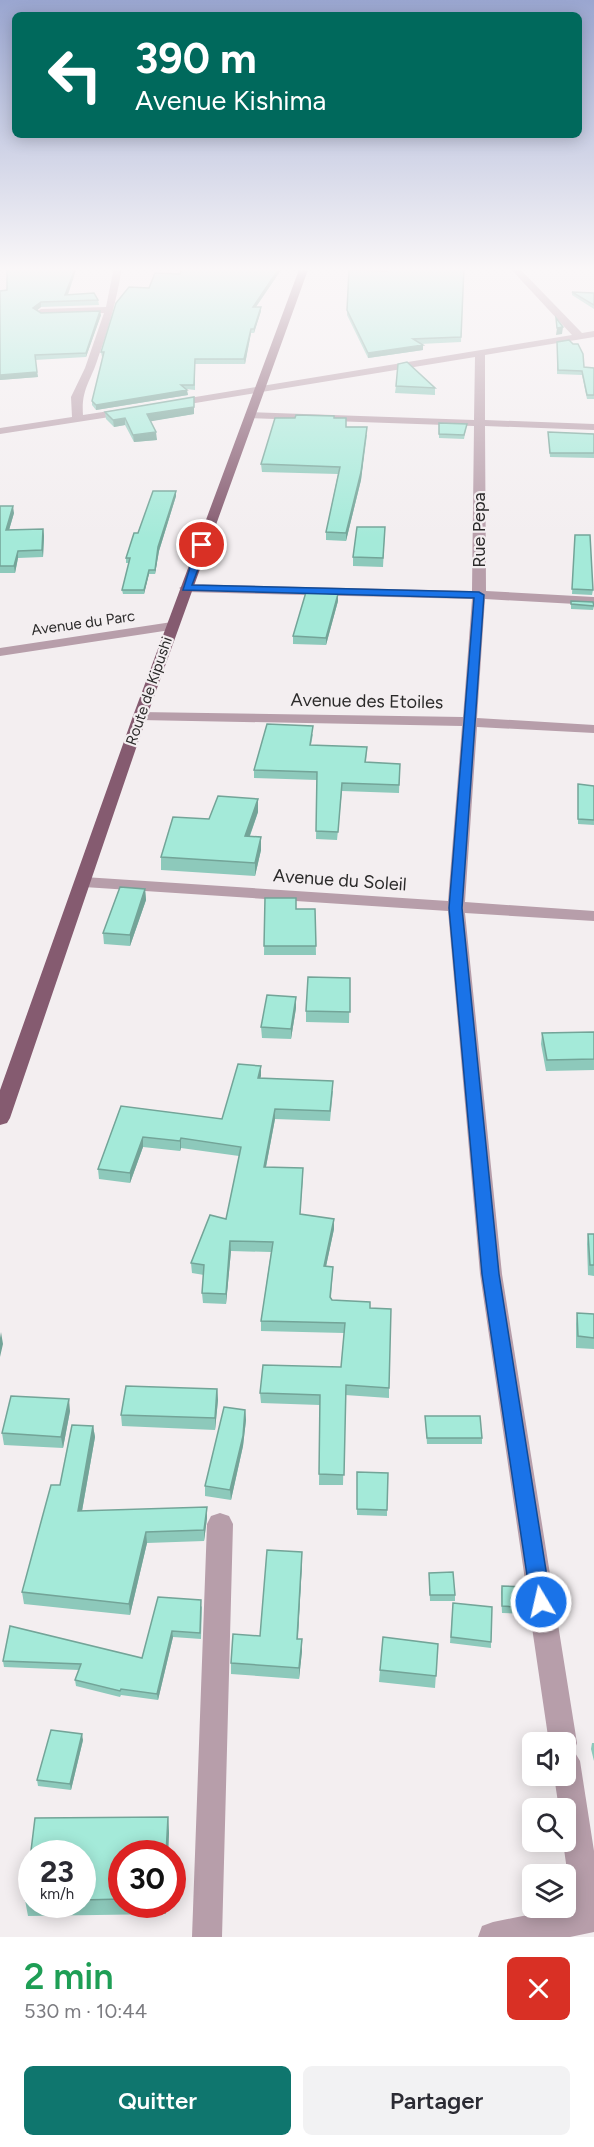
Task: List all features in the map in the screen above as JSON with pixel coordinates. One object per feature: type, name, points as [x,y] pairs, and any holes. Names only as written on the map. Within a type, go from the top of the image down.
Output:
[{"type":"main road","name":"Route de Kipushi","points":[[2,1109],[84,882],[172,626],[271,357]]},
{"type":"street","points":[[78,419],[76,397],[94,357]]},
{"type":"street","points":[[0,430],[453,357]]},
{"type":"street","name":"Rue Pepa","points":[[480,357],[479,595],[456,908],[491,1274],[561,1732]]},
{"type":"street","points":[[250,415],[594,427]]},
{"type":"street","points":[[186,588],[479,595],[594,601]]},
{"type":"street","name":"Avenue du Parc","points":[[0,652],[172,626]]},
{"type":"street","name":"Avenue des Etoiles","points":[[140,716],[471,722],[594,729]]},
{"type":"street","name":"Avenue du Soleil","points":[[84,882],[594,916]]},
{"type":"street","points":[[207,1937],[220,1524]]},
{"type":"street","points":[[493,1937],[592,1917],[570,1786]]},
{"type":"building","points":[[0,357],[35,357],[37,372],[0,375]]},
{"type":"building","points":[[103,357],[244,357],[195,359],[194,385],[181,385],[187,390],[96,405],[92,401]]},
{"type":"building","points":[[558,357],[583,357],[584,367],[594,368],[594,395],[587,395],[582,371],[558,370]]},
{"type":"building","points":[[407,362],[435,388],[396,386],[398,364]]},
{"type":"building","points":[[194,397],[194,407],[147,414],[156,432],[133,435],[125,418],[113,420],[105,412]]},
{"type":"building","points":[[296,415],[346,418],[346,427],[367,427],[361,472],[346,533],[326,532],[340,467],[261,464],[275,418],[295,418]]},
{"type":"building","points":[[439,423],[467,424],[464,435],[439,434]]},
{"type":"building","points":[[548,432],[594,434],[594,453],[550,453]]},
{"type":"building","points":[[153,491],[176,491],[158,547],[155,570],[149,570],[144,590],[122,590],[130,558],[126,558],[134,533],[138,533]]},
{"type":"building","points":[[0,506],[13,506],[6,530],[43,529],[42,550],[18,551],[14,566],[0,566]]},
{"type":"building","points":[[357,527],[385,527],[383,558],[353,557]]},
{"type":"building","points":[[575,535],[590,535],[593,590],[572,589]]},
{"type":"building","points":[[306,592],[338,594],[326,638],[293,636]]},
{"type":"building","points":[[571,601],[593,602],[594,606],[571,604]]},
{"type":"building","points":[[267,724],[313,726],[310,745],[367,747],[365,762],[400,764],[399,785],[342,783],[338,832],[316,831],[317,772],[254,770]]},
{"type":"building","points":[[578,784],[594,786],[594,820],[578,819]]},
{"type":"building","points":[[218,796],[258,799],[245,836],[261,837],[255,863],[161,857],[173,817],[209,819]]},
{"type":"building","points":[[120,887],[145,889],[130,935],[103,933]]},
{"type":"building","points":[[265,898],[296,898],[296,909],[315,909],[316,946],[264,946]]},
{"type":"building","points":[[308,977],[350,978],[350,1012],[306,1011]]},
{"type":"building","points":[[267,995],[296,997],[291,1029],[261,1027]]},
{"type":"building","points":[[594,1032],[594,1059],[547,1060],[542,1033]]},
{"type":"building","points":[[238,1064],[261,1066],[258,1078],[333,1081],[330,1111],[275,1109],[264,1167],[303,1168],[300,1214],[334,1219],[324,1266],[333,1267],[330,1297],[332,1300],[370,1302],[370,1308],[391,1309],[389,1388],[346,1385],[344,1475],[319,1474],[320,1395],[260,1393],[263,1365],[341,1367],[345,1323],[261,1321],[273,1242],[230,1241],[226,1294],[202,1293],[204,1265],[191,1263],[210,1215],[226,1219],[241,1147],[181,1138],[180,1141],[143,1137],[130,1173],[98,1169],[121,1106],[222,1119]]},
{"type":"building","points":[[588,1234],[594,1234],[594,1265],[590,1265]]},
{"type":"building","points":[[577,1313],[594,1314],[594,1338],[578,1336]]},
{"type":"building","points":[[126,1386],[217,1389],[215,1418],[121,1415]]},
{"type":"building","points":[[11,1396],[69,1399],[61,1437],[2,1433]]},
{"type":"building","points":[[224,1407],[245,1410],[243,1436],[230,1490],[205,1486]]},
{"type":"building","points":[[425,1416],[480,1416],[482,1438],[427,1438]]},
{"type":"building","points":[[72,1425],[93,1426],[78,1511],[207,1507],[204,1530],[146,1532],[129,1604],[22,1592],[51,1485],[60,1485]]},
{"type":"building","points":[[357,1472],[388,1473],[387,1510],[357,1509]]},
{"type":"building","points":[[267,1550],[302,1552],[297,1639],[302,1639],[299,1668],[231,1663],[233,1634],[260,1636]]},
{"type":"building","points":[[453,1572],[455,1595],[430,1595],[429,1573]]},
{"type":"building","points":[[502,1586],[525,1587],[528,1608],[502,1606]]},
{"type":"building","points":[[158,1597],[201,1600],[200,1633],[172,1631],[157,1694],[121,1689],[120,1691],[75,1680],[81,1664],[3,1661],[10,1626],[142,1658]]},
{"type":"building","points":[[453,1603],[492,1607],[491,1642],[451,1637]]},
{"type":"building","points":[[383,1637],[438,1644],[436,1676],[380,1670]]},
{"type":"building","points":[[51,1730],[82,1734],[70,1784],[37,1780]]},
{"type":"building","points":[[168,1817],[167,1840],[108,1840],[108,1899],[96,1900],[96,1840],[32,1840],[35,1818]]},
{"type":"route","points":[[202,545],[186,588],[479,595],[456,908],[491,1274],[541,1602]]}]
